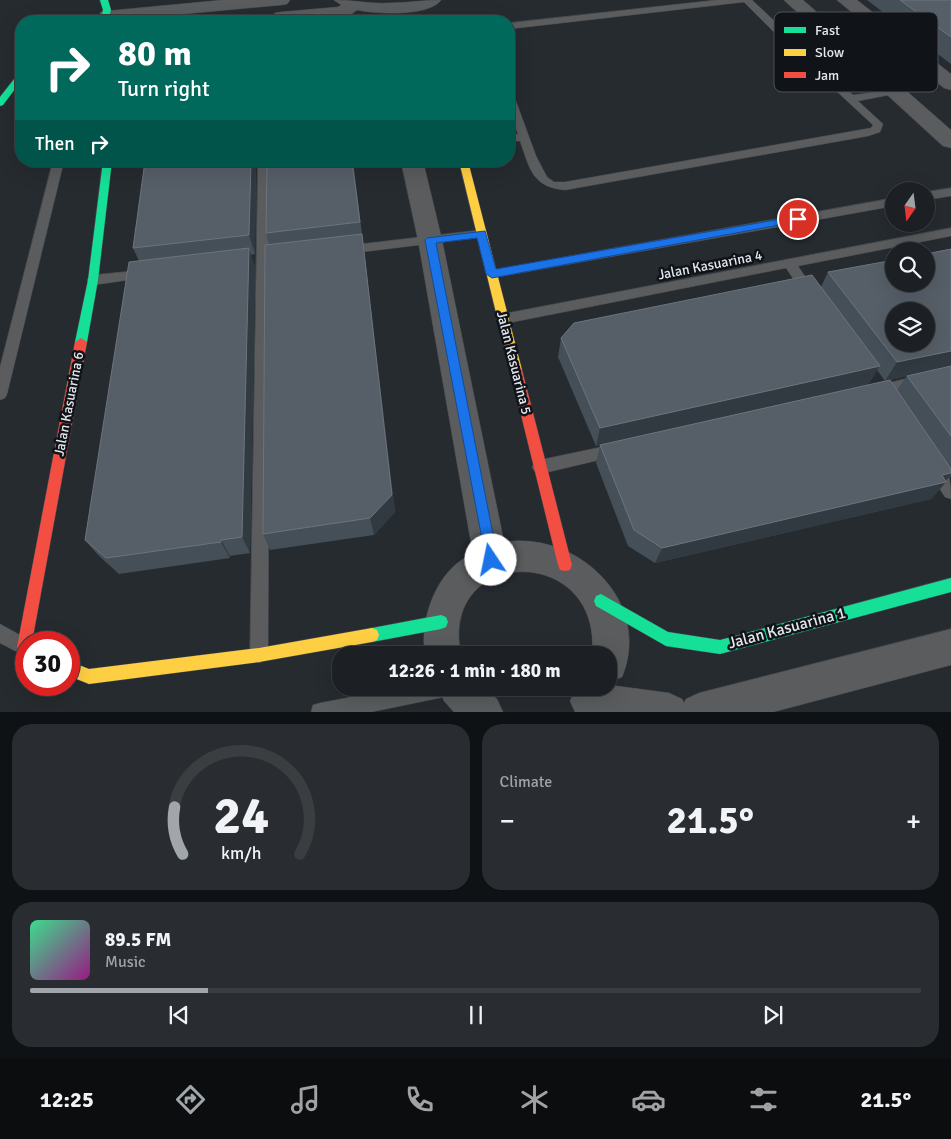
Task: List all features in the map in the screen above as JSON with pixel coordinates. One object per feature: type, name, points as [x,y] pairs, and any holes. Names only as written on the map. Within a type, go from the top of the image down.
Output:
[{"type":"street","points":[[105,13],[281,0]]},
{"type":"street","points":[[793,0],[806,12]]},
{"type":"street","points":[[846,0],[861,12]]},
{"type":"street","points":[[308,15],[342,12],[349,2],[379,15],[398,8],[424,9]]},
{"type":"street","points":[[938,74],[951,84]]},
{"type":"street","points":[[0,85],[15,81]]},
{"type":"street","points":[[0,102],[15,86]]},
{"type":"street","points":[[896,92],[951,141]]},
{"type":"street","name":"Jalan Kasuarina 6","points":[[28,631],[93,280],[107,167]]},
{"type":"street","points":[[413,167],[430,240],[491,560]]},
{"type":"street","name":"Jalan Kasuarina 5","points":[[464,167],[565,565]]},
{"type":"street","points":[[441,646],[441,622],[451,596],[468,575],[491,560],[516,555],[541,557],[565,565],[585,581],[601,601],[610,626],[612,646]]},
{"type":"street","name":"Jalan Kasuarina 1","points":[[601,601],[666,639],[720,647],[951,585]]},
{"type":"street","points":[[80,674],[89,678],[259,654],[441,622]]},
{"type":"street","points":[[699,712],[951,647]]},
{"type":"street","points":[[465,696],[475,707],[484,712]]},
{"type":"street","points":[[588,700],[670,712]]},
{"type":"lane","points":[[515,25],[741,0]]},
{"type":"lane","points":[[747,0],[774,26]]},
{"type":"lane","points":[[515,111],[531,156],[542,179],[551,185],[564,186],[868,133],[876,130],[878,124],[843,92]]},
{"type":"lane","points":[[850,99],[889,92]]},
{"type":"lane","points":[[515,138],[525,137]]},
{"type":"lane","points":[[0,394],[57,167]]},
{"type":"lane","points":[[259,654],[264,167]]},
{"type":"lane","points":[[935,195],[951,192]]},
{"type":"lane","points":[[492,274],[885,204]]},
{"type":"lane","name":"Jalan Kasuarina 4","points":[[503,319],[951,232]]},
{"type":"lane","points":[[333,252],[481,234]]},
{"type":"lane","points":[[790,264],[818,304]]},
{"type":"lane","points":[[93,280],[157,272]]},
{"type":"lane","points":[[862,395],[951,374]]},
{"type":"lane","points":[[870,375],[892,406]]},
{"type":"lane","points":[[540,467],[628,447]]},
{"type":"lane","points":[[924,453],[951,492]]},
{"type":"lane","name":"Jalan Kasuarina 6","points":[[0,633],[15,641]]},
{"type":"lane","points":[[320,712],[403,696]]},
{"type":"building","points":[[900,0],[951,0],[951,37],[938,28],[938,12],[917,12]]},
{"type":"building","points":[[144,167],[251,167],[249,235],[133,248]]},
{"type":"building","points":[[267,167],[353,167],[360,222],[266,233]]},
{"type":"building","points":[[362,234],[392,495],[370,518],[263,534],[265,245]]},
{"type":"building","points":[[249,248],[242,537],[221,540],[221,542],[106,558],[85,540],[129,262]]},
{"type":"building","points":[[951,249],[951,351],[897,362],[889,352],[935,352],[935,302],[885,302],[885,346],[828,272],[885,262],[885,292],[935,292],[935,252]]},
{"type":"building","points":[[812,275],[880,366],[600,428],[561,338],[574,323]]},
{"type":"building","points":[[951,366],[951,436],[907,376]]},
{"type":"building","points":[[890,380],[951,469],[951,473],[942,475],[946,482],[662,548],[634,530],[600,445]]},
{"type":"traffic: fast","points":[[104,0],[107,10],[106,15]]},
{"type":"traffic: fast","points":[[0,103],[15,84]]},
{"type":"traffic: fast","points":[[81,342],[93,280],[107,167]]},
{"type":"traffic: fast","points":[[601,601],[666,639],[720,647],[951,585]]},
{"type":"traffic: fast","points":[[372,635],[441,622]]},
{"type":"traffic: slow","points":[[465,167],[516,370]]},
{"type":"traffic: slow","points":[[80,673],[89,677],[259,655],[372,635]]},
{"type":"traffic: jam","points":[[27,631],[81,342]]},
{"type":"traffic: jam","points":[[516,370],[565,565]]},
{"type":"route","points":[[491,560],[430,240],[481,234],[492,274],[798,219]]}]
